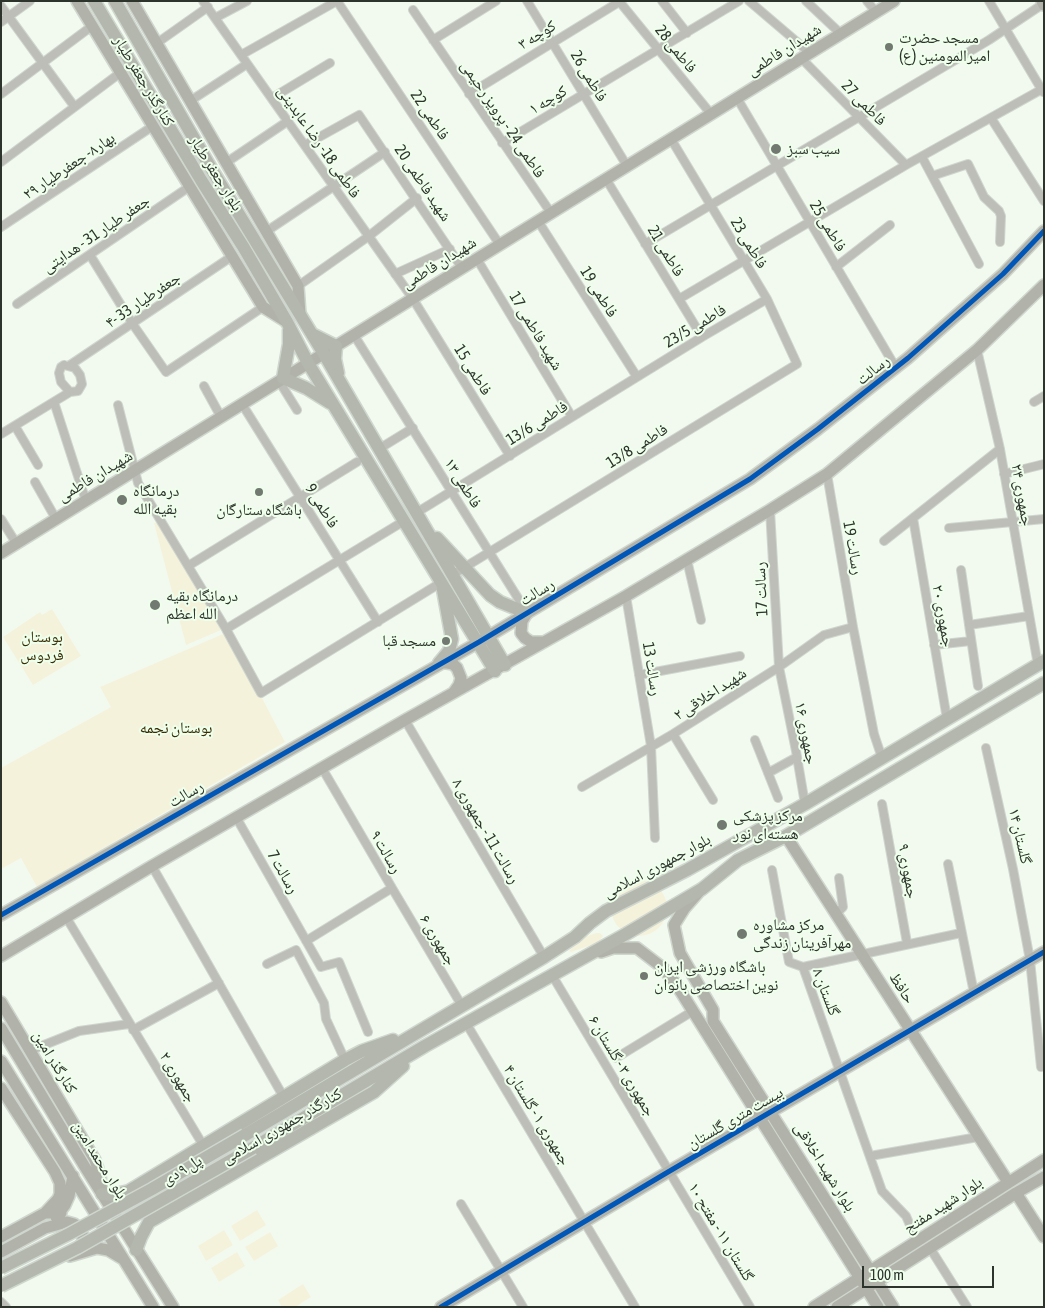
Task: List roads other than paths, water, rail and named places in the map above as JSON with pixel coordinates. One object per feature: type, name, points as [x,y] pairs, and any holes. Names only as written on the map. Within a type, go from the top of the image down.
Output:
[{"type":"main road","name":"کنارگذر جعفر طیار","points":[[77,1],[263,307],[288,325]]},
{"type":"main road","name":"بلوار جعفر طیار","points":[[94,1],[288,325],[308,363],[404,521],[447,579]]},
{"type":"main road","name":"بلوار جعفر طیار","points":[[115,1],[212,170],[324,354],[418,516]]},
{"type":"main road","name":"کنارگذر جعفر طیار","points":[[132,1],[298,286],[300,316]]},
{"type":"main road","name":"شهیدان فاطمی","points":[[1,553],[894,1]]},
{"type":"main road","name":"رسالت","points":[[1,915],[483,639],[750,479],[896,368],[1003,274],[1044,231]]},
{"type":"main road","points":[[1,956],[152,866],[405,720],[626,596],[770,510],[826,474],[976,350],[1043,288]]},
{"type":"main road","points":[[288,325],[289,344],[281,379],[306,388],[334,406]]},
{"type":"main road","points":[[311,333],[323,341],[336,346],[335,359],[341,383]]},
{"type":"main road","points":[[418,516],[490,595],[500,602],[527,613],[522,621],[521,633],[525,638],[531,642],[545,642]]},
{"type":"main road","points":[[418,516],[447,579],[500,668]]},
{"type":"main road","points":[[439,664],[449,652],[452,639],[447,579]]},
{"type":"main road","name":"بلوار جمهوری اسلامی","points":[[367,1062],[544,957],[575,937],[606,911],[687,870],[805,804],[1041,663]]},
{"type":"main road","points":[[439,664],[453,664],[460,674],[459,685],[453,693]]},
{"type":"main road","points":[[424,1046],[587,956],[702,889],[738,860],[786,836],[1044,683]]},
{"type":"main road","name":"حافظ","points":[[786,836],[1008,1182]]},
{"type":"main road","name":"بلوار شهید اخلاقی","points":[[702,889],[684,909],[674,925],[680,953],[713,1010],[713,1021],[893,1307]]},
{"type":"main road","name":"بلوار شهید اخلاقی","points":[[587,956],[613,948],[637,948],[663,968],[676,984],[878,1307]]},
{"type":"main road","name":"بیست متری گلستان","points":[[441,1307],[759,1118],[1044,952]]},
{"type":"main road","name":"کنارگذر امین","points":[[1,1002],[95,1160],[100,1175],[102,1194]]},
{"type":"main road","name":"بلوار محمد امین","points":[[1,1028],[172,1307]]},
{"type":"main road","name":"کنارگذر جمهوری اسلامی","points":[[102,1194],[112,1195],[129,1190],[345,1060],[362,1051],[416,1032]]},
{"type":"main road","name":"کنارگذر جمهوری اسلامی","points":[[150,1222],[374,1092],[424,1046]]},
{"type":"main road","name":"پل ۹ دی","points":[[1,1287],[77,1248],[253,1148],[424,1046]]},
{"type":"main road","name":"بلوار محمد امین","points":[[1,1061],[153,1307]]},
{"type":"main road","name":"پل ۹ دی","points":[[1,1268],[152,1189],[367,1062]]},
{"type":"main road","points":[[1,1088],[5,1104],[55,1172],[60,1184],[58,1199],[45,1213],[1,1237]]},
{"type":"main road","name":"بلوار شهید مفتح","points":[[814,1307],[1044,1160]]},
{"type":"main road","points":[[45,1228],[60,1212],[69,1196],[73,1176]]},
{"type":"main road","name":"بلوار شهید مفتح","points":[[837,1307],[1044,1177]]},
{"type":"main road","points":[[129,1190],[127,1205],[131,1214],[139,1220],[150,1222],[136,1250]]},
{"type":"main road","points":[[1016,1193],[1044,1237]]},
{"type":"main road","points":[[45,1213],[60,1212]]},
{"type":"main road","points":[[45,1213],[45,1228]]},
{"type":"main road","points":[[1,1252],[45,1228],[67,1222],[74,1224],[80,1229],[83,1236],[83,1241],[77,1253]]},
{"type":"main road","points":[[1,1287],[77,1253],[97,1248],[108,1250],[126,1261]]},
{"type":"main road","points":[[885,1261],[886,1267],[893,1272]]},
{"type":"main road","points":[[843,1288],[849,1294],[850,1299]]},
{"type":"street","points":[[1,22],[30,1]]},
{"type":"street","points":[[215,18],[247,1]]},
{"type":"street","points":[[241,55],[337,1]]},
{"type":"street","name":"فاطمی 22","points":[[337,1],[500,245]]},
{"type":"street","points":[[433,40],[496,1]]},
{"type":"street","name":"فاطمی 26","points":[[527,1],[627,166]]},
{"type":"street","name":"کوچه ۳","points":[[469,94],[619,1]]},
{"type":"street","name":"فاطمی 28","points":[[619,1],[711,114]]},
{"type":"street","points":[[662,1],[687,33]]},
{"type":"street","name":"کوچه ۱","points":[[502,143],[739,1]]},
{"type":"street","name":"فاطمی 27","points":[[749,1],[806,56],[858,117],[906,166]]},
{"type":"street","points":[[806,1],[841,34]]},
{"type":"street","points":[[867,1],[876,12]]},
{"type":"street","points":[[678,299],[906,166],[1043,90],[989,1]]},
{"type":"street","points":[[645,244],[776,165],[929,77],[1007,29],[1043,3]]},
{"type":"street","points":[[157,43],[205,4]]},
{"type":"street","name":"فاطمی 18- رضا عابدینی","points":[[205,4],[413,298]]},
{"type":"street","points":[[1,6],[74,106]]},
{"type":"street","name":"فاطمی 24 - پرویز رحیمی","points":[[413,10],[551,213]]},
{"type":"street","points":[[1,94],[92,26]]},
{"type":"street","points":[[272,98],[330,63]]},
{"type":"street","points":[[190,101],[247,64]]},
{"type":"street","points":[[1,162],[120,73]]},
{"type":"street","name":"فاطمی 25","points":[[737,98],[896,368]]},
{"type":"street","name":"شهید فاطمی 20","points":[[305,145],[359,115],[417,198],[462,268]]},
{"type":"street","points":[[991,118],[1044,201]]},
{"type":"street","points":[[226,162],[288,121]]},
{"type":"street","name":"بهار۸- جعفرطیار ۲۹","points":[[1,228],[153,126]]},
{"type":"street","name":"فاطمی 23","points":[[671,139],[767,300],[797,364]]},
{"type":"street","points":[[267,231],[385,152]]},
{"type":"street","points":[[922,157],[979,264]]},
{"type":"street","points":[[932,176],[968,164],[984,197],[999,211],[1000,242]]},
{"type":"street","name":"فاطمی 21","points":[[606,179],[702,337]]},
{"type":"street","name":"جعفر طیار 31 - هدایتی","points":[[17,304],[189,187]]},
{"type":"street","points":[[298,286],[417,198]]},
{"type":"street","name":"فاطمی 19","points":[[538,221],[637,377]]},
{"type":"street","points":[[836,266],[890,224]]},
{"type":"street","points":[[396,274],[450,249]]},
{"type":"street","points":[[90,255],[132,323],[166,372],[263,307]]},
{"type":"street","name":"۴- جعفرطیار 33","points":[[70,366],[231,257]]},
{"type":"street","name":"شهید فاطمی 17","points":[[477,259],[572,417]]},
{"type":"street","name":"فاطمی 15","points":[[413,298],[510,456]]},
{"type":"street","name":"فاطمی 23/5","points":[[637,377],[767,300]]},
{"type":"street","name":"فاطمی ۱۳","points":[[354,335],[527,613]]},
{"type":"street","name":"جمهوری ۲۴","points":[[976,350],[1000,448],[1029,616],[1041,663]]},
{"type":"street","name":"فاطمی 13/8","points":[[226,629],[261,693],[797,364]]},
{"type":"street","points":[[1,434],[70,392],[78,391],[82,384],[78,371],[64,365],[59,373],[63,386],[70,392]]},
{"type":"street","name":"فاطمی 13/6","points":[[418,516],[452,491],[637,377]]},
{"type":"street","points":[[281,379],[297,410]]},
{"type":"street","points":[[204,386],[221,417]]},
{"type":"street","points":[[1034,402],[1044,396]]},
{"type":"street","points":[[54,402],[86,501]]},
{"type":"street","name":"فاطمی 9","points":[[242,404],[378,622]]},
{"type":"street","points":[[118,405],[138,483],[226,629],[404,521]]},
{"type":"street","points":[[14,426],[38,465]]},
{"type":"street","points":[[382,447],[413,428]]},
{"type":"street","points":[[884,541],[1000,448]]},
{"type":"street","points":[[188,566],[357,462]]},
{"type":"street","points":[[1004,474],[1044,464]]},
{"type":"street","name":"رسالت 19","points":[[826,474],[874,734],[882,758]]},
{"type":"street","points":[[35,482],[56,519]]},
{"type":"street","name":"رسالت 17","points":[[770,510],[778,667]]},
{"type":"street","name":"جمهوری ۲۰","points":[[913,518],[947,719]]},
{"type":"street","points":[[949,528],[1044,518]]},
{"type":"street","points":[[1,519],[16,543]]},
{"type":"street","points":[[687,560],[701,620]]},
{"type":"street","points":[[961,570],[978,686]]},
{"type":"street","name":"رسالت 13","points":[[626,596],[651,746],[655,838]]},
{"type":"street","points":[[969,624],[1029,616]]},
{"type":"street","name":"شهید اخلاقی ۲","points":[[582,787],[673,734],[778,667],[824,635],[853,627]]},
{"type":"street","points":[[934,645],[971,641]]},
{"type":"street","points":[[639,675],[740,656]]},
{"type":"street","name":"جمهوری ۱۶","points":[[778,667],[805,804]]},
{"type":"street","name":"رسالت 11 - جمهوری ۸","points":[[405,720],[544,957]]},
{"type":"street","points":[[673,734],[713,800]]},
{"type":"street","points":[[755,740],[778,798]]},
{"type":"street","name":"گلستان ۱۴","points":[[986,748],[1013,869],[1030,960],[1041,1067]]},
{"type":"street","points":[[768,773],[797,757]]},
{"type":"street","name":"رسالت ۹","points":[[306,940],[392,888],[322,768]]},
{"type":"street","name":"جمهوری ۹","points":[[882,804],[907,943]]},
{"type":"street","name":"رسالت 7","points":[[236,818],[321,968],[339,962],[368,1032]]},
{"type":"street","points":[[948,864],[974,993]]},
{"type":"street","points":[[152,866],[283,1096]]},
{"type":"street","name":"گلستان ۸","points":[[772,870],[789,962],[802,967],[882,1191],[906,1216],[917,1241]]},
{"type":"street","points":[[836,914],[843,907],[839,878]]},
{"type":"street","name":"جمهوری ۶","points":[[392,888],[462,1006]]},
{"type":"street","name":"جمهوری ۲","points":[[66,917],[203,1145]]},
{"type":"street","points":[[802,967],[907,943],[961,933]]},
{"type":"street","points":[[267,964],[296,950],[324,1003],[326,1019],[345,1060]]},
{"type":"street","name":"جمهوری ۳ - گلستان ۶","points":[[552,975],[668,1172]]},
{"type":"street","points":[[29,1051],[79,1031],[131,1027],[219,983]]},
{"type":"street","points":[[616,1058],[693,1011]]},
{"type":"street","name":"جمهوری ۱ - گلستان ۴","points":[[466,1023],[635,1307]]},
{"type":"street","points":[[870,1156],[978,1136]]},
{"type":"street","name":"گلستان ۱۱ - مفتح ۱۰","points":[[668,1172],[750,1307]]},
{"type":"street","points":[[460,1204],[523,1307]]},
{"type":"street","points":[[930,1248],[967,1307]]},
{"type":"street","points":[[1,1302],[6,1307]]},
{"type":"place","name":"مسجد حضرت امیرالمومنین (ع)","points":[[889,47]]},
{"type":"place","name":"سیب سبز","points":[[776,149]]},
{"type":"place","name":"باشگاه ستارگان","points":[[259,492]]},
{"type":"place","name":"درمانگاه بقیه الله","points":[[122,500]]},
{"type":"place","name":"درمانگاه بقیه الله اعظم","points":[[155,605]]},
{"type":"place","name":"مسجد قبا","points":[[446,641]]},
{"type":"place","name":"مرکز پزشکی هسته‌ای نور","points":[[722,825]]},
{"type":"place","name":"مرکز مشاوره مهرآفرینان زندگی","points":[[742,934]]},
{"type":"place","name":"باشگاه ورزشی ایران نوین اختصاصی بانوان","points":[[644,976]]},
{"type":"park label","name":"بوستان فردوس","points":[[42,646]]},
{"type":"park label","name":"بوستان نجمه","points":[[176,728]]}]
